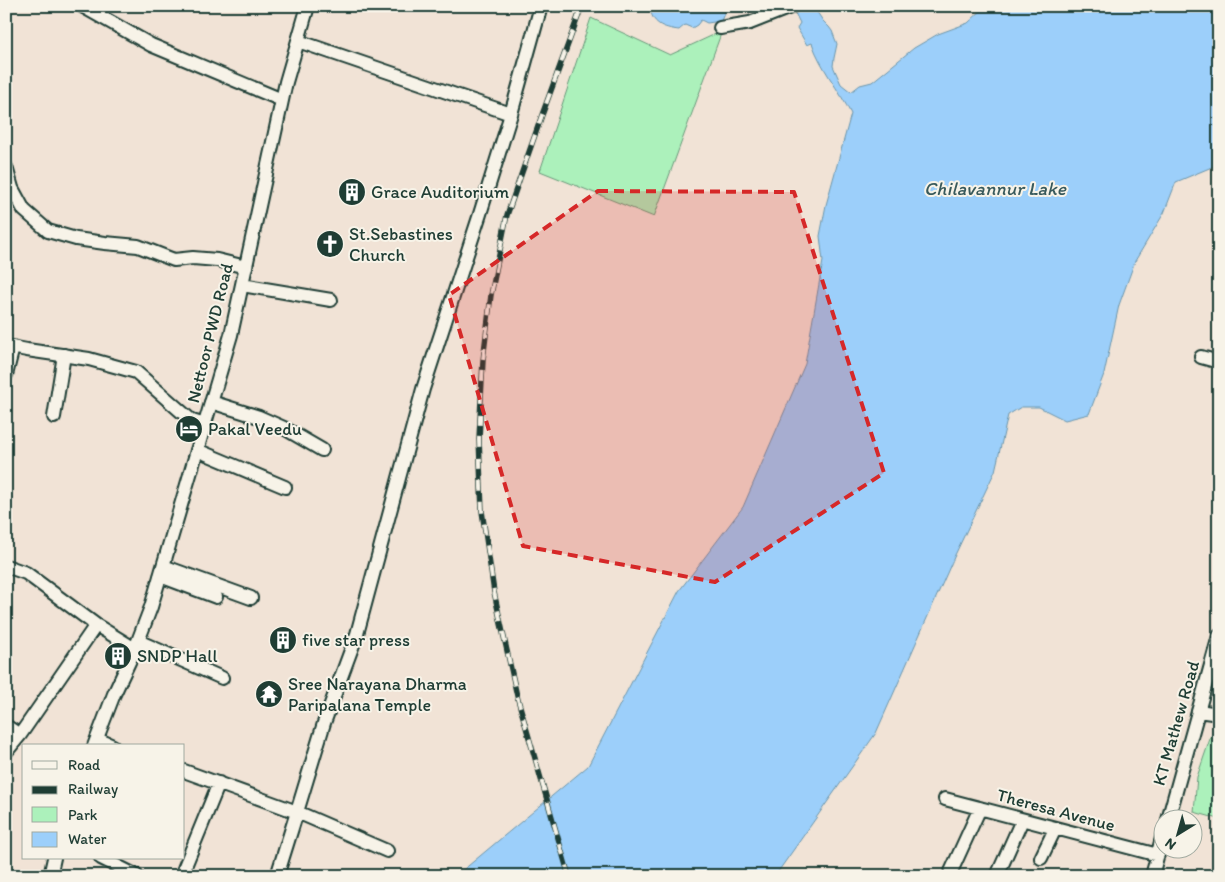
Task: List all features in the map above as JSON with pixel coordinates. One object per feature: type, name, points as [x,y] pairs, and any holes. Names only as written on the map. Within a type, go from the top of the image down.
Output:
[{"type":"street","points":[[82,6],[151,45],[282,100]]},
{"type":"street","name":"Nettoor PWD Road","points":[[95,743],[114,694],[137,645],[151,607],[231,336],[286,82],[308,6]]},
{"type":"street","points":[[277,876],[324,723],[356,634],[423,389],[511,114],[541,6]]},
{"type":"street","points":[[720,28],[750,24],[793,6]]},
{"type":"street","points":[[298,41],[511,114]]},
{"type":"street","points":[[6,166],[12,188],[24,210],[48,231],[76,239],[105,244],[138,246],[174,260],[193,258],[217,260],[246,267]]},
{"type":"street","points":[[242,285],[331,300]]},
{"type":"street","points":[[6,375],[10,346],[89,359],[136,372],[192,421],[205,424]]},
{"type":"street","points":[[54,417],[64,355]]},
{"type":"street","points":[[1201,357],[1219,362]]},
{"type":"street","points":[[211,402],[260,417],[284,428],[322,450]]},
{"type":"street","points":[[197,450],[285,487]]},
{"type":"street","points":[[6,566],[26,573],[96,625],[137,645],[222,678]]},
{"type":"street","points":[[161,571],[216,597]]},
{"type":"street","points":[[161,571],[251,598]]},
{"type":"street","points":[[6,752],[20,735],[96,625]]},
{"type":"street","name":"KT Mathew Road","points":[[1171,810],[1219,636]]},
{"type":"street","points":[[1198,711],[1219,714]]},
{"type":"street","points":[[6,726],[20,735]]},
{"type":"street","points":[[185,771],[297,812],[387,851]]},
{"type":"street","points":[[181,876],[219,783]]},
{"type":"street","name":"Theresa Avenue","points":[[945,799],[1152,853]]},
{"type":"street","points":[[949,876],[980,808]]},
{"type":"street","points":[[997,876],[1022,820]]},
{"type":"street","points":[[1041,858],[1055,829]]},
{"type":"street","points":[[50,876],[54,860]]},
{"type":"street","points":[[105,860],[137,876]]},
{"type":"street","points":[[1152,876],[1157,860]]},
{"type":"highlighted area","points":[[598,191],[794,192],[884,473],[715,582],[523,546],[449,295]]},
{"type":"green space","points":[[591,18],[670,55],[722,31],[654,217],[540,171]]},
{"type":"green space","points":[[1216,731],[1219,731],[1219,819],[1202,814],[1202,810],[1194,810],[1197,777],[1211,736]]},
{"type":"water","points":[[650,6],[727,6],[721,21],[707,23],[701,20],[692,28],[685,25],[679,30],[668,28],[655,21]]},
{"type":"water","name":"Chilavannur Lake","points":[[788,6],[813,6],[832,31],[837,44],[833,66],[841,84],[851,92],[860,85],[872,82],[914,48],[938,34],[968,23],[986,6],[1219,6],[1219,164],[1176,182],[1164,213],[1135,261],[1119,305],[1104,374],[1089,414],[1065,420],[1039,407],[1021,407],[1008,415],[995,471],[955,555],[876,733],[775,876],[456,876],[588,766],[679,591],[743,507],[805,364],[823,261],[820,236],[826,205],[851,114],[820,61],[812,43],[807,45],[797,28],[800,23],[795,13]]},
{"type":"waterway","points":[[6,193],[9,206]]},
{"type":"waterway","points":[[6,242],[9,227]]},
{"type":"waterway","points":[[6,248],[6,254]]},
{"type":"railway","points":[[569,876],[517,696],[494,592],[482,511],[479,439],[483,360],[491,295],[507,215],[582,6]]},
{"type":"place","name":"Grace Auditorium","points":[[352,192]]},
{"type":"place","name":"St.Sebastines Church","points":[[330,244]]},
{"type":"place","name":"Pakal Veedu","points":[[189,429]]},
{"type":"place","name":"five star press","points":[[283,640]]},
{"type":"place","name":"SNDP Hall","points":[[118,656]]},
{"type":"place","name":"Sree Narayana Dharma Paripalana Temple","points":[[269,694]]}]
